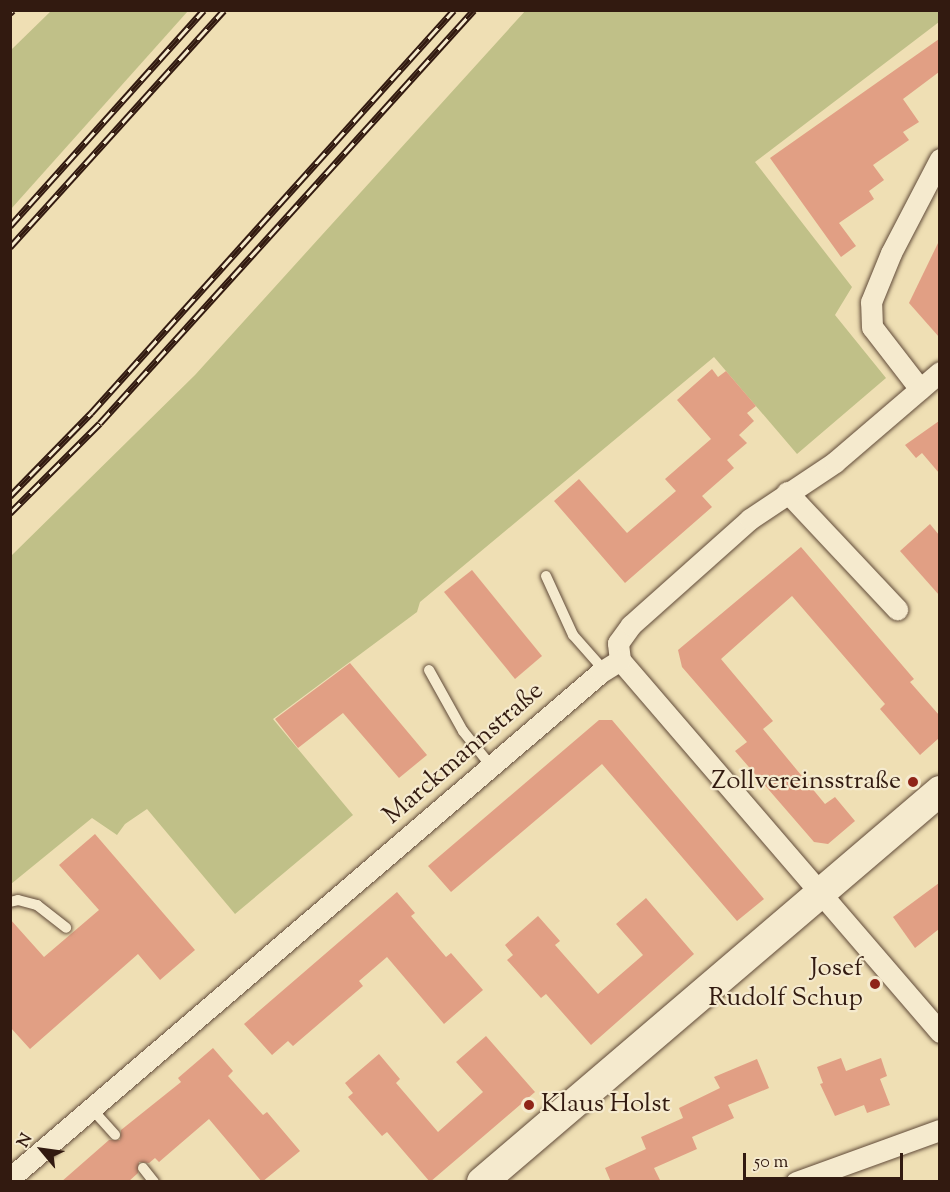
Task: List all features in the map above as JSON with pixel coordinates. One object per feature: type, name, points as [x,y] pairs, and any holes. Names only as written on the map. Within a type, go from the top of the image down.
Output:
[{"type":"street","points":[[920,389],[872,327],[871,303],[891,253],[939,159]]},
{"type":"street","points":[[939,372],[835,462],[787,492],[750,519],[631,625],[618,643],[612,665],[819,893],[939,1032]]},
{"type":"street","points":[[787,492],[897,609]]},
{"type":"street","name":"Marckmannstraße","points":[[10,1178],[612,665]]},
{"type":"street","points":[[482,1182],[939,791]]},
{"type":"street","points":[[796,1182],[939,1130]]},
{"type":"lane","points":[[546,576],[573,635],[612,665]]},
{"type":"lane","points":[[429,670],[463,731],[491,766]]},
{"type":"lane","points":[[10,902],[28,900],[38,904],[66,928]]},
{"type":"lane","points":[[91,1108],[115,1135]]},
{"type":"lane","points":[[143,1168],[154,1182]]},
{"type":"green space","points":[[52,10],[188,11],[11,209],[11,50]]},
{"type":"green space","points":[[526,10],[939,11],[939,22],[755,162],[852,287],[835,315],[886,378],[797,454],[714,357],[420,602],[417,612],[273,719],[353,815],[235,914],[147,809],[125,824],[117,835],[92,818],[11,884],[11,556],[195,375]]},
{"type":"building","points":[[939,39],[939,72],[903,99],[919,122],[903,132],[909,140],[873,165],[884,180],[869,191],[874,199],[839,223],[856,246],[841,257],[770,158]]},
{"type":"building","points":[[939,241],[939,337],[909,303]]},
{"type":"building","points":[[712,369],[718,377],[726,371],[756,406],[747,413],[754,421],[739,435],[747,443],[727,460],[734,468],[702,496],[712,507],[625,583],[554,501],[579,479],[627,533],[676,491],[665,479],[711,439],[677,400]]},
{"type":"building","points":[[939,421],[939,473],[922,453],[916,458],[905,445]]},
{"type":"building","points":[[930,524],[939,535],[939,595],[900,551]]},
{"type":"building","points":[[801,547],[914,679],[910,682],[939,715],[939,738],[920,755],[880,709],[885,704],[792,596],[721,659],[773,721],[763,729],[825,804],[835,797],[855,821],[828,844],[814,842],[735,751],[747,742],[682,667],[678,650]]},
{"type":"building","points":[[472,570],[542,656],[515,679],[444,592]]},
{"type":"building","points":[[350,663],[427,755],[399,778],[343,713],[298,748],[275,719]]},
{"type":"building","points":[[599,720],[612,720],[764,899],[737,921],[602,764],[451,892],[428,866]]},
{"type":"building","points":[[95,834],[195,950],[160,980],[138,954],[30,1049],[10,1027],[10,919],[44,957],[99,910],[59,865]]},
{"type":"building","points":[[939,883],[939,929],[915,948],[893,917]]},
{"type":"building","points":[[397,892],[415,913],[411,916],[446,957],[451,953],[483,990],[444,1024],[387,957],[359,981],[363,986],[293,1046],[288,1041],[272,1055],[244,1024]]},
{"type":"building","points":[[646,898],[694,954],[591,1045],[546,994],[541,998],[507,960],[513,955],[505,945],[538,916],[560,941],[555,945],[598,994],[643,955],[616,924]]},
{"type":"building","points":[[486,1036],[535,1092],[430,1182],[387,1132],[382,1136],[348,1097],[353,1093],[345,1083],[379,1054],[400,1079],[396,1083],[438,1132],[483,1092],[456,1062]]},
{"type":"building","points":[[213,1048],[233,1071],[228,1076],[263,1115],[267,1112],[300,1151],[262,1182],[209,1119],[159,1162],[155,1158],[149,1163],[139,1162],[138,1173],[128,1182],[61,1182],[109,1140],[120,1140],[121,1130],[181,1082],[178,1078]]},
{"type":"building","points":[[841,1058],[846,1071],[881,1058],[887,1076],[880,1079],[890,1105],[867,1113],[864,1105],[835,1116],[820,1084],[823,1083],[817,1067]]},
{"type":"building","points":[[757,1059],[769,1088],[728,1105],[734,1118],[692,1137],[697,1149],[654,1168],[661,1182],[611,1182],[605,1168],[646,1149],[641,1137],[683,1118],[679,1108],[720,1088],[714,1077]]},
{"type":"railway","points":[[10,13],[13,10]]},
{"type":"railway","points":[[10,226],[204,10]]},
{"type":"railway","points":[[10,247],[224,10]]},
{"type":"railway","points":[[10,496],[91,413],[454,10]]},
{"type":"railway","points":[[10,513],[100,423],[474,10]]},
{"type":"place","name":"Zollvereinsstraße","points":[[913,782]]},
{"type":"place","name":"Josef Rudolf Schup","points":[[875,984]]},
{"type":"place","name":"Klaus Holst","points":[[529,1105]]}]
